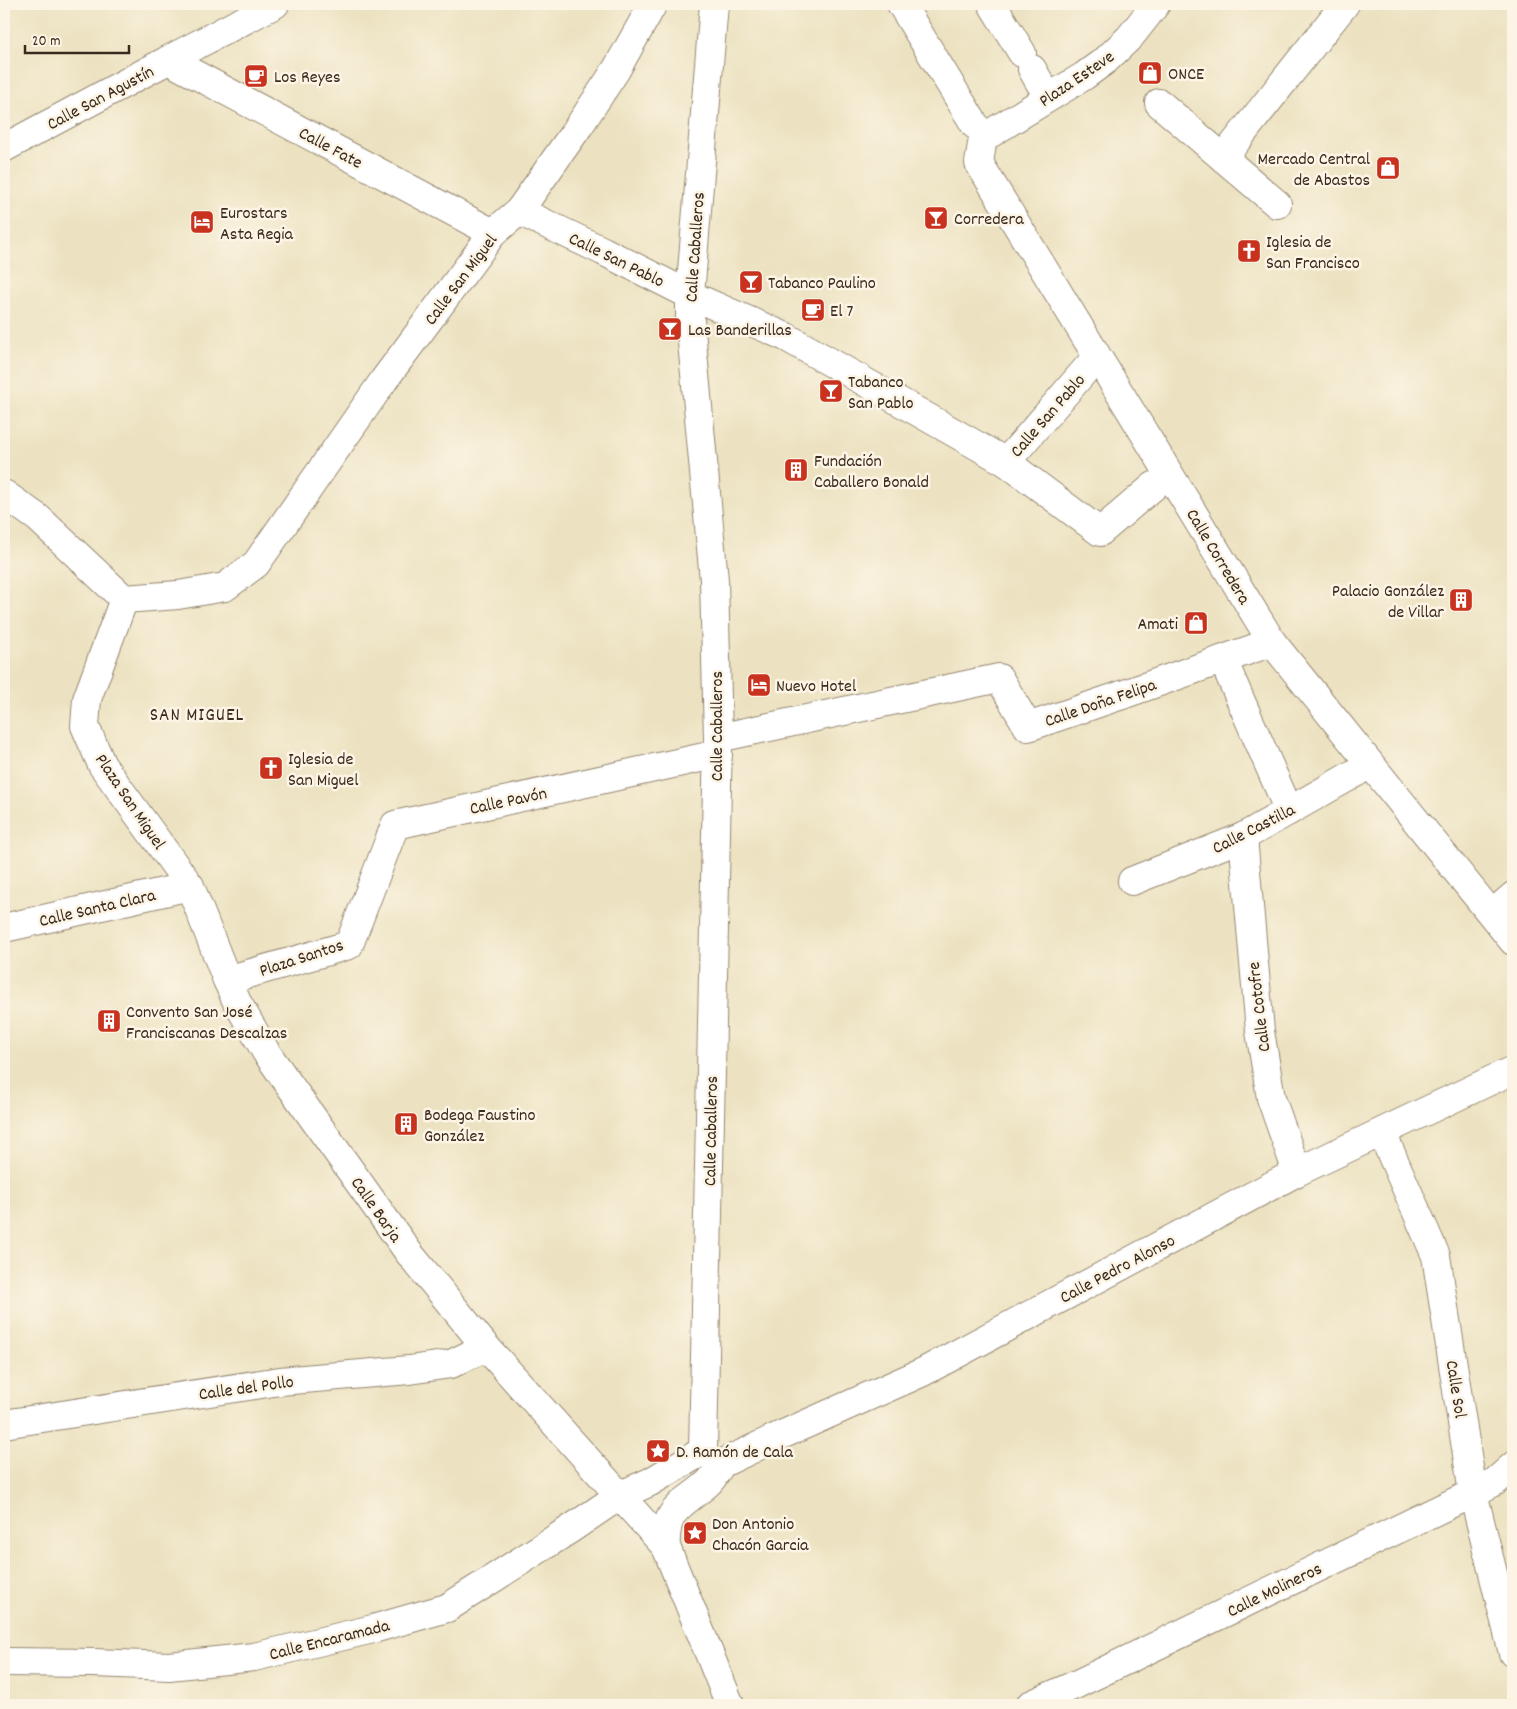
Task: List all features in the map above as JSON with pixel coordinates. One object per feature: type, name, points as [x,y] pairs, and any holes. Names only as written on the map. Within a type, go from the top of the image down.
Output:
[{"type":"street","name":"Calle San Agustín","points":[[4,148],[275,4]]},
{"type":"street","name":"Calle San Miguel","points":[[124,599],[178,595],[225,587],[256,564],[384,380],[493,233],[519,211],[616,70],[653,4]]},
{"type":"street","name":"Calle Caballeros","points":[[712,1458],[718,746],[714,580],[690,320],[690,295],[714,4]]},
{"type":"street","points":[[901,4],[979,131]]},
{"type":"street","points":[[992,4],[1031,68]]},
{"type":"street","name":"Plaza Esteve","points":[[979,131],[1084,76],[1106,60],[1130,37],[1156,4]]},
{"type":"street","points":[[1223,158],[1344,4]]},
{"type":"street","name":"Calle Fate","points":[[168,60],[493,233]]},
{"type":"street","points":[[1159,103],[1277,204]]},
{"type":"street","name":"Calle Corredera","points":[[979,131],[979,163],[1272,642],[1513,941]]},
{"type":"street","name":"Calle San Pablo","points":[[519,211],[690,295],[786,337],[1006,462],[1100,532],[1154,486]]},
{"type":"street","name":"Calle San Pablo","points":[[1006,462],[1088,367]]},
{"type":"street","points":[[4,494],[38,518],[124,599]]},
{"type":"street","name":"Plaza San Miguel","points":[[124,599],[86,700],[85,726],[102,765],[190,886]]},
{"type":"street","name":"Calle Doña Felipa","points":[[718,746],[999,678],[1028,727],[1272,642]]},
{"type":"street","points":[[1223,660],[1289,811]]},
{"type":"street","name":"Calle Pavón","points":[[359,916],[395,825],[718,746]]},
{"type":"street","name":"Calle Castilla","points":[[1132,881],[1243,837],[1357,772],[1368,763]]},
{"type":"street","name":"Calle Cotofre","points":[[1243,837],[1260,1032],[1271,1098],[1297,1172]]},
{"type":"street","name":"Calle Santa Clara","points":[[4,928],[190,886]]},
{"type":"street","name":"Calle Barja","points":[[190,886],[237,1002],[266,1052],[409,1253],[486,1347],[666,1548]]},
{"type":"street","name":"Plaza Santos","points":[[227,980],[349,945],[359,916]]},
{"type":"street","name":"Calle Pedro Alonso","points":[[618,1496],[712,1458],[777,1437],[923,1372],[1297,1172],[1513,1070]]},
{"type":"street","name":"Calle Sol","points":[[1382,1133],[1436,1256],[1473,1494],[1513,1653]]},
{"type":"street","name":"Calle del Pollo","points":[[4,1424],[280,1381],[409,1370],[451,1364],[486,1347]]},
{"type":"street","points":[[712,1458],[709,1482],[683,1501],[670,1516],[665,1532],[666,1548],[730,1705]]},
{"type":"street","name":"Calle Molineros","points":[[1030,1705],[1473,1494],[1496,1482],[1513,1466]]},
{"type":"street","name":"Calle Encaramada","points":[[4,1662],[169,1666],[254,1657],[373,1629],[447,1608],[572,1528],[618,1496]]},
{"type":"place","name":"ONCE","points":[[1150,73]]},
{"type":"place","name":"Los Reyes","points":[[256,76]]},
{"type":"place","name":"Mercado Central de Abastos","points":[[1388,168]]},
{"type":"place","name":"Corredera","points":[[936,218]]},
{"type":"place","name":"Eurostars Asta Regia","points":[[202,222]]},
{"type":"place","name":"Iglesia de San Francisco","points":[[1249,251]]},
{"type":"place","name":"Tabanco Paulino","points":[[751,282]]},
{"type":"place","name":"El 7","points":[[813,310]]},
{"type":"place","name":"Las Banderillas","points":[[670,329]]},
{"type":"place","name":"Tabanco San Pablo","points":[[831,391]]},
{"type":"place","name":"Fundación Caballero Bonald","points":[[796,470]]},
{"type":"place","name":"Palacio González de Villar","points":[[1461,600]]},
{"type":"place","name":"Amati","points":[[1196,623]]},
{"type":"place","name":"Nuevo Hotel","points":[[759,685]]},
{"type":"place","name":"Iglesia de San Miguel","points":[[271,768]]},
{"type":"place","name":"Convento San José Franciscanas Descalzas","points":[[109,1021]]},
{"type":"place","name":"Bodega Faustino González","points":[[406,1124]]},
{"type":"place","name":"D. Ramón de Cala","points":[[658,1451]]},
{"type":"place","name":"Don Antonio Chacón Garcia","points":[[695,1533]]},
{"type":"district","name":"SAN MIGUEL","points":[[197,713]]}]
